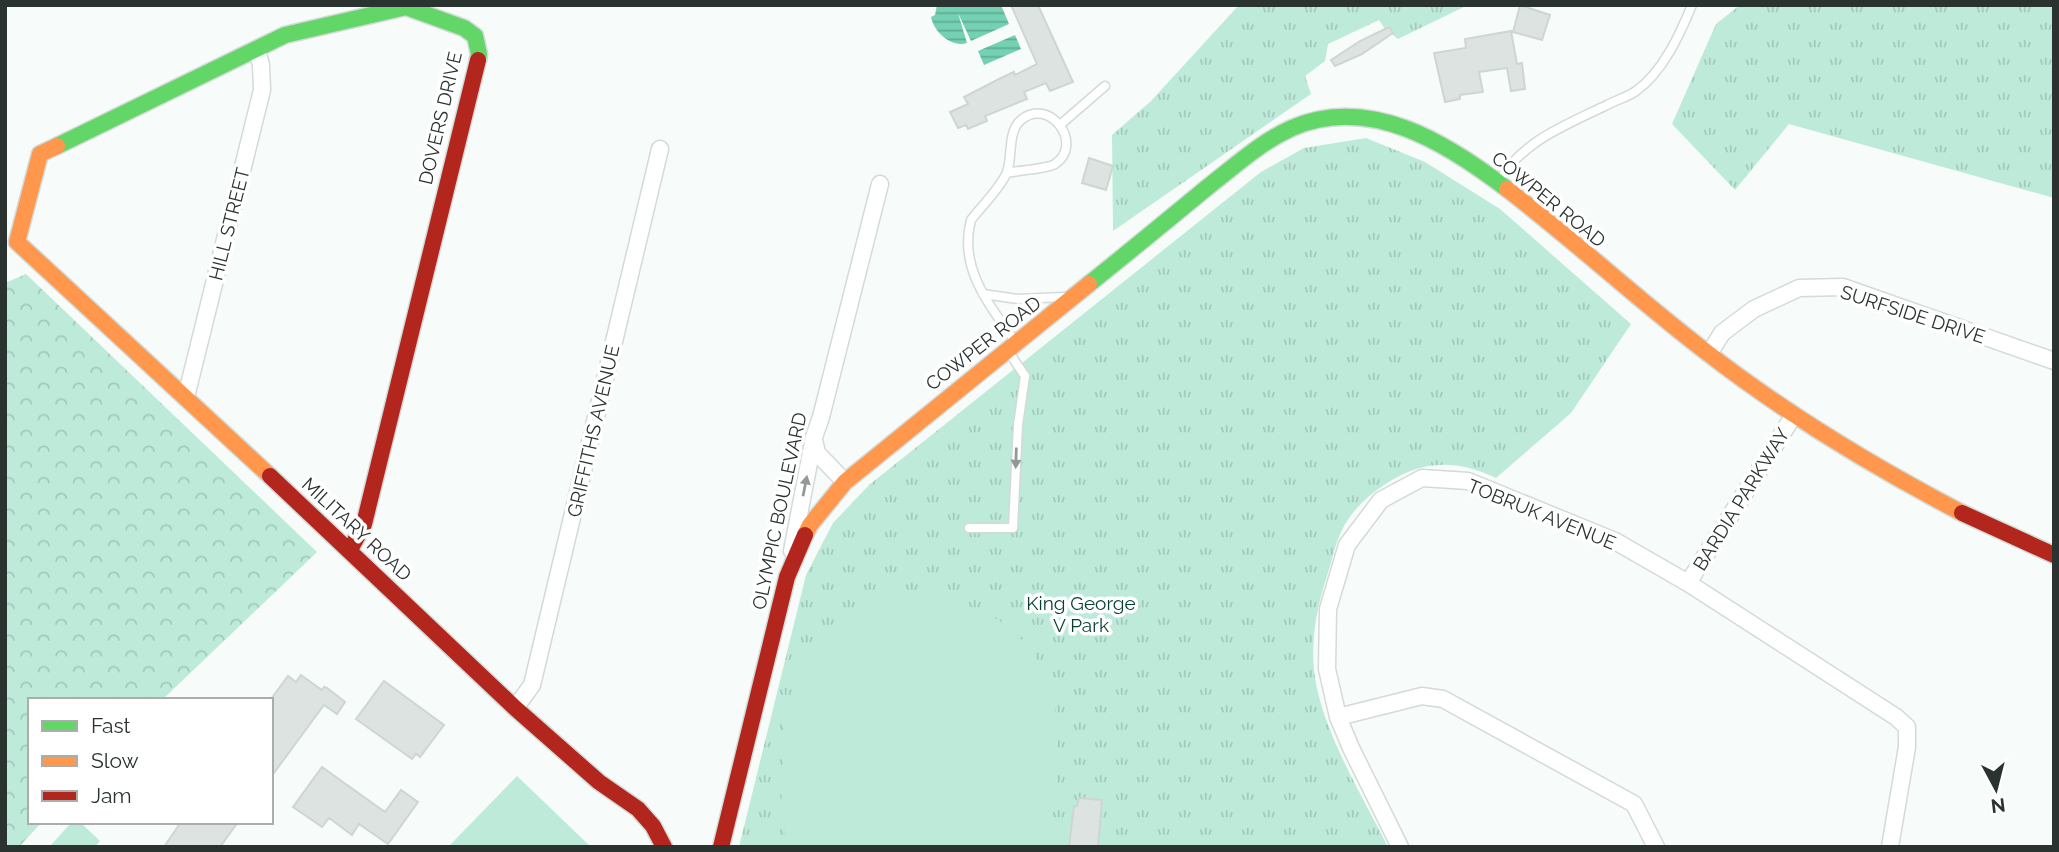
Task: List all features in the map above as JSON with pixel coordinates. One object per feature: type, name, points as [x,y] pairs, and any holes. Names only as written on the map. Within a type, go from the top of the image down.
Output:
[{"type":"street","name":"DOVERS DRIVE","points":[[11,245],[40,154],[285,35],[406,7],[464,28],[475,36],[479,54],[364,524],[350,550]]},
{"type":"street","name":"HILL STREET","points":[[186,397],[262,90],[261,65],[257,50]]},
{"type":"street","name":"COWPER ROAD","points":[[788,578],[810,525],[845,482],[1267,141],[1294,126],[1313,120],[1354,115],[1418,133],[1450,151],[1499,182],[1640,301],[1794,415],[1932,499],[2054,555]]},
{"type":"street","name":"GRIFFITHS AVENUE","points":[[515,708],[533,685],[660,149]]},
{"type":"street","name":"OLYMPIC BOULEVARD","points":[[721,847],[788,578],[814,438],[880,184]]},
{"type":"street","name":"MILITARY ROAD","points":[[11,245],[186,397],[515,708],[599,782],[638,809],[653,826],[664,847]]},
{"type":"street","name":"SURFSIDE DRIVE","points":[[1709,354],[1722,333],[1754,309],[1799,288],[1843,287],[2054,361]]},
{"type":"street","name":"BARDIA PARKWAY","points":[[1688,583],[1794,415]]},
{"type":"street","points":[[814,438],[817,453],[845,482]]},
{"type":"street","name":"TOBRUK AVENUE","points":[[1400,847],[1338,717],[1326,669],[1328,609],[1347,545],[1381,500],[1422,478],[1468,481],[1615,541],[1688,583],[1896,717],[1907,727],[1907,747],[1890,847]]},
{"type":"street","points":[[1338,717],[1422,696],[1443,699],[1634,804],[1656,847]]},
{"type":"lane","points":[[1499,182],[1508,166],[1545,136],[1636,92],[1651,78],[1670,50],[1692,6]]},
{"type":"lane","points":[[1060,125],[1105,86]]},
{"type":"lane","points":[[969,528],[1013,528],[1018,425],[1025,376],[973,277],[968,228],[971,220],[1007,173],[1014,133],[1021,120],[1028,116],[1044,115],[1057,120],[1066,145],[1057,163],[1046,168],[1028,168],[1007,173]]},
{"type":"lane","points":[[983,294],[1018,299],[1075,297]]},
{"type":"green space","points":[[1239,5],[1468,5],[1398,39],[1385,29],[1379,20],[1328,44],[1325,61],[1305,76],[1311,94],[1113,231],[1112,135],[1151,101]]},
{"type":"green space","points":[[1740,5],[2054,5],[2054,198],[1789,124],[1735,190],[1672,124],[1716,24]]},
{"type":"green space","name":"King George V Park","points":[[1366,138],[1425,162],[1500,209],[1631,324],[1571,413],[1496,478],[1480,471],[1449,465],[1420,468],[1392,480],[1372,494],[1352,513],[1342,530],[1318,611],[1313,646],[1314,670],[1324,715],[1333,738],[1388,847],[739,847],[806,575],[833,523],[869,485],[1261,172],[1304,148]]},
{"type":"green space","points":[[26,274],[317,552],[164,698],[28,698],[28,824],[40,824],[19,847],[5,847],[5,283]]},
{"type":"green space","points":[[902,596],[951,601],[994,618],[1013,631],[1028,647],[1041,668],[1055,710],[1058,749],[1048,847],[788,847],[781,811],[784,722],[796,675],[810,653],[848,615]]},
{"type":"green space","points":[[517,776],[591,847],[448,847]]},
{"type":"green space","points":[[70,824],[82,824],[100,841],[95,847],[49,847]]},
{"type":"shaded area","points":[[937,5],[1001,5],[1009,24],[971,41],[958,13],[967,43],[955,43],[944,38],[933,23],[931,17],[935,15]]},
{"type":"shaded area","points":[[1015,35],[1021,49],[984,65],[978,51]]},
{"type":"building","points":[[1011,5],[1038,5],[1073,82],[1050,91],[1046,83],[1024,92],[1027,99],[985,116],[987,121],[968,129],[966,125],[958,128],[950,112],[968,104],[964,97],[1014,72],[1015,75],[1037,64]]},
{"type":"building","points":[[1520,5],[1550,15],[1542,40],[1513,32]]},
{"type":"building","points":[[1389,27],[1393,33],[1362,54],[1335,66],[1331,60],[1360,41]]},
{"type":"building","points":[[1511,31],[1517,64],[1522,63],[1525,89],[1511,91],[1507,68],[1479,72],[1483,92],[1460,95],[1460,99],[1445,102],[1434,53],[1466,48],[1465,39]]},
{"type":"building","points":[[1089,158],[1113,166],[1106,190],[1082,183]]},
{"type":"building","points":[[301,675],[322,690],[327,688],[345,702],[337,714],[324,705],[273,774],[272,698],[288,676],[296,682]]},
{"type":"building","points":[[384,681],[444,725],[420,757],[416,754],[412,759],[356,719]]},
{"type":"building","points":[[322,767],[385,812],[401,790],[418,802],[388,844],[359,824],[352,835],[329,818],[322,827],[293,807]]},
{"type":"building","points":[[1079,798],[1102,800],[1098,847],[1069,847],[1074,806],[1077,806]]},
{"type":"building","points":[[180,824],[237,824],[220,847],[164,847]]},
{"type":"traffic: fast","points":[[57,146],[285,35],[406,7],[464,28],[475,36],[478,60]]},
{"type":"traffic: fast","points":[[1089,284],[1259,147],[1292,128],[1321,119],[1350,117],[1378,120],[1406,128],[1459,155],[1507,189]]},
{"type":"traffic: slow","points":[[57,146],[40,154],[17,242],[270,476]]},
{"type":"traffic: slow","points":[[1507,189],[1736,374],[1798,418],[1862,458],[1962,513]]},
{"type":"traffic: slow","points":[[805,535],[845,482],[1089,284]]},
{"type":"traffic: jam","points":[[350,550],[364,524],[478,60]]},
{"type":"traffic: jam","points":[[270,476],[515,708],[599,782],[638,809],[653,826],[664,847]]},
{"type":"traffic: jam","points":[[1962,513],[2054,555]]},
{"type":"traffic: jam","points":[[721,847],[787,577],[805,535]]}]
